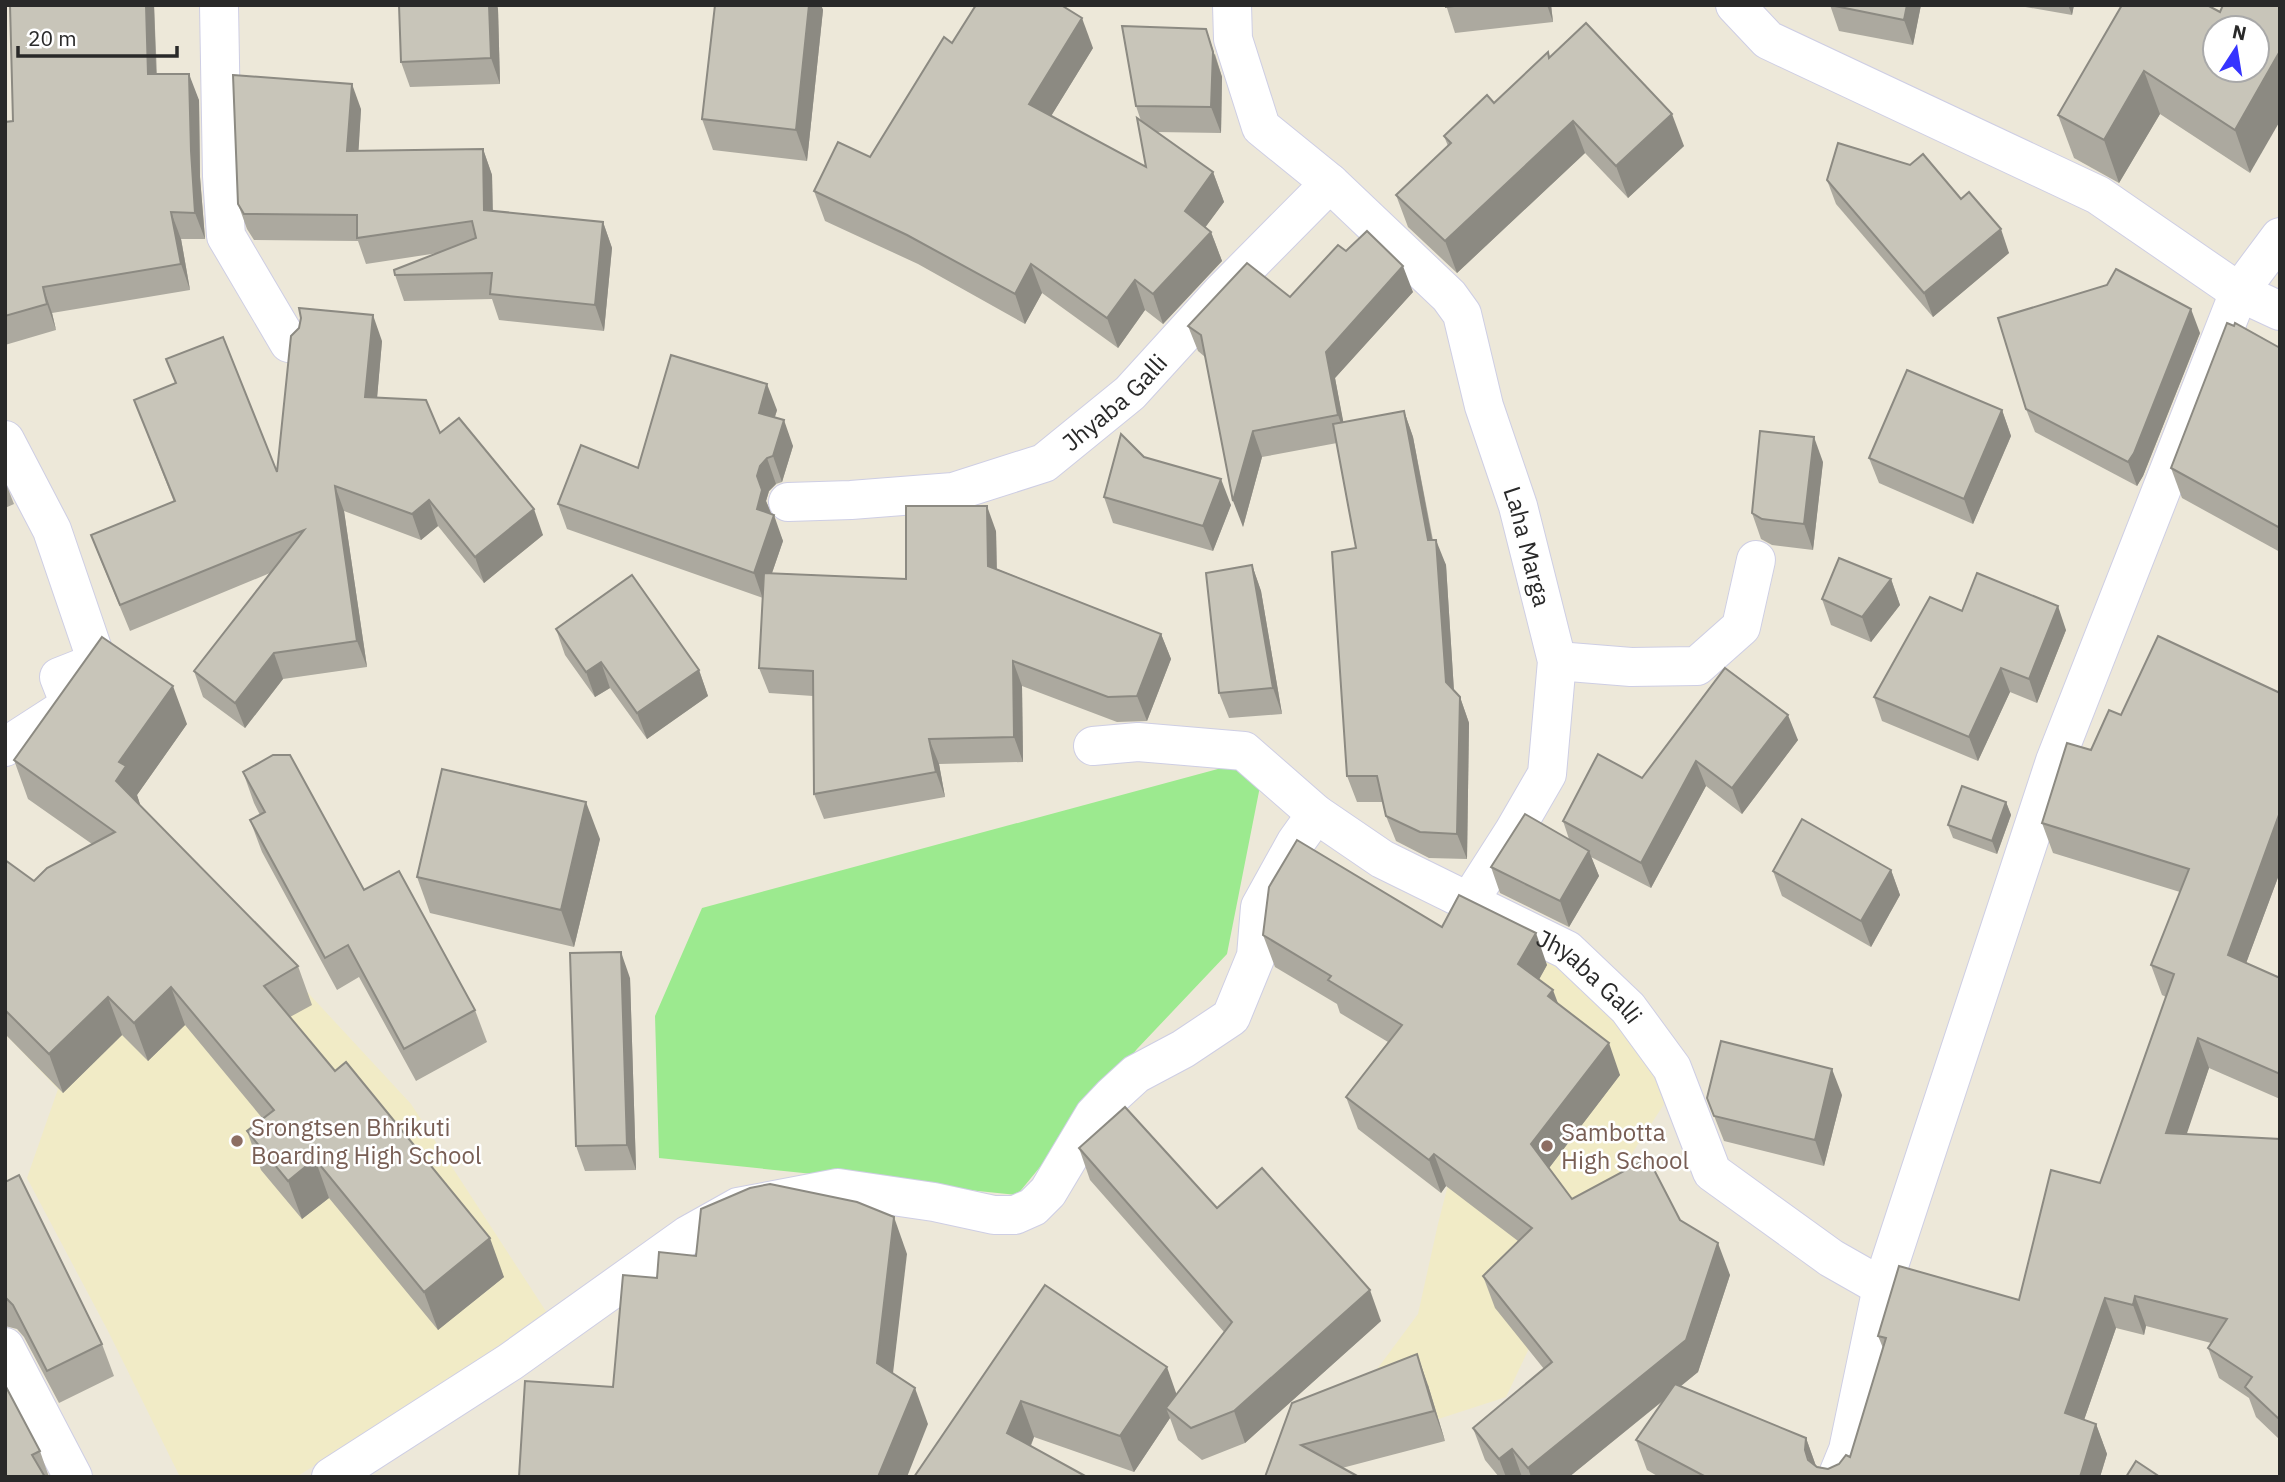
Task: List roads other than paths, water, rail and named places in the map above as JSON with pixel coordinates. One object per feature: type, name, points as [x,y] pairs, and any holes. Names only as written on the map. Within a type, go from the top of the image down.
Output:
[{"type":"street","points":[[219,5],[222,176],[226,236],[289,343]]},
{"type":"street","points":[[1232,5],[1233,39],[1261,127],[1330,183]]},
{"type":"street","points":[[1735,5],[1768,40],[2098,195],[2238,292],[2280,311]]},
{"type":"street","name":"Laha Marga","points":[[1330,183],[1449,296],[1462,314],[1484,406],[1518,506],[1557,661],[1547,774],[1468,903]]},
{"type":"street","name":"Jhyaba Galli","points":[[788,502],[953,492],[1044,463],[1130,393],[1222,292],[1330,183]]},
{"type":"street","points":[[1837,1477],[1848,1450],[1882,1287],[2055,761],[2238,292],[2280,237]]},
{"type":"street","points":[[5,440],[52,530],[97,662],[59,677],[70,705],[5,747]]},
{"type":"street","points":[[1557,661],[1631,667],[1697,666],[1741,627],[1756,560]]},
{"type":"street","name":"Jhyaba Galli","points":[[1093,746],[1138,743],[1244,751],[1316,814],[1382,859],[1567,950],[1628,1008],[1672,1068],[1712,1172],[1831,1258],[1882,1287]]},
{"type":"street","points":[[331,1477],[510,1362],[688,1235],[738,1207],[838,1188],[934,1202],[994,1215],[1015,1215],[1033,1207],[1048,1192],[1094,1115],[1112,1096],[1136,1074],[1183,1049],[1231,1017],[1256,956],[1260,907],[1296,842],[1316,814]]},
{"type":"street","points":[[5,1347],[72,1477]]},
{"type":"place","name":"Srongtsen Bhrikuti Boarding High School","points":[[237,1141]]},
{"type":"place","name":"Sambotta High School","points":[[1547,1146]]}]
